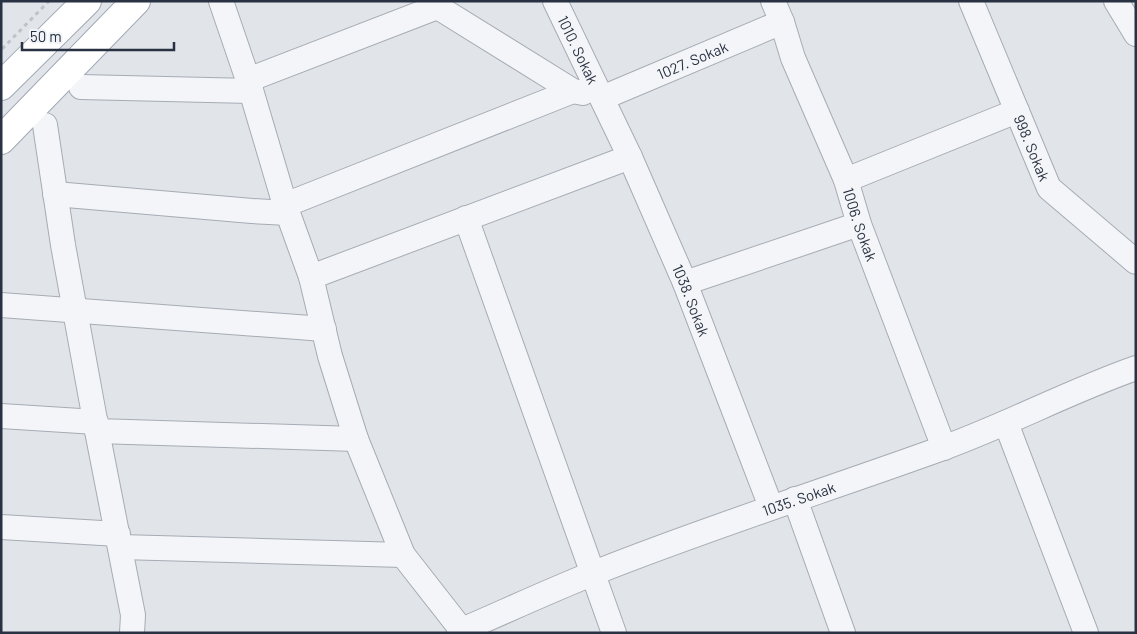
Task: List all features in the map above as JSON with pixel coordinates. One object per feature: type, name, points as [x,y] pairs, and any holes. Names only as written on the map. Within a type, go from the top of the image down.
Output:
[{"type":"main road","points":[[1,86],[87,1]]},
{"type":"main road","points":[[1,140],[136,1]]},
{"type":"street","points":[[221,1],[250,85],[286,209],[311,277],[356,439],[403,555],[462,632]]},
{"type":"street","name":"1010. Sokak","points":[[555,1],[602,98]]},
{"type":"street","name":"998. Sokak","points":[[971,1],[1049,188],[1136,262]]},
{"type":"street","points":[[1116,1],[1136,34]]},
{"type":"street","points":[[81,87],[250,85],[433,4],[573,91],[602,98]]},
{"type":"street","name":"1027. Sokak","points":[[602,98],[778,12]]},
{"type":"street","name":"1006. Sokak","points":[[778,12],[793,58],[846,180],[860,224],[944,448]]},
{"type":"street","points":[[55,194],[252,212],[286,209],[573,91]]},
{"type":"street","name":"1038. Sokak","points":[[602,98],[685,283],[771,507]]},
{"type":"street","points":[[846,180],[1017,111]]},
{"type":"street","points":[[44,125],[96,427],[133,615],[132,633]]},
{"type":"street","points":[[311,277],[630,157]]},
{"type":"street","points":[[466,218],[614,633]]},
{"type":"street","points":[[685,283],[860,224]]},
{"type":"street","points":[[1,305],[324,329]]},
{"type":"street","name":"1035. Sokak","points":[[462,632],[594,573],[771,507],[944,448],[1006,424],[1108,378],[1136,368]]},
{"type":"street","points":[[1,416],[96,427],[356,439]]},
{"type":"street","points":[[1006,424],[1086,633]]},
{"type":"street","points":[[795,499],[843,633]]},
{"type":"street","points":[[1,527],[119,540],[403,555]]},
{"type":"path","points":[[1,49],[49,1]]}]
